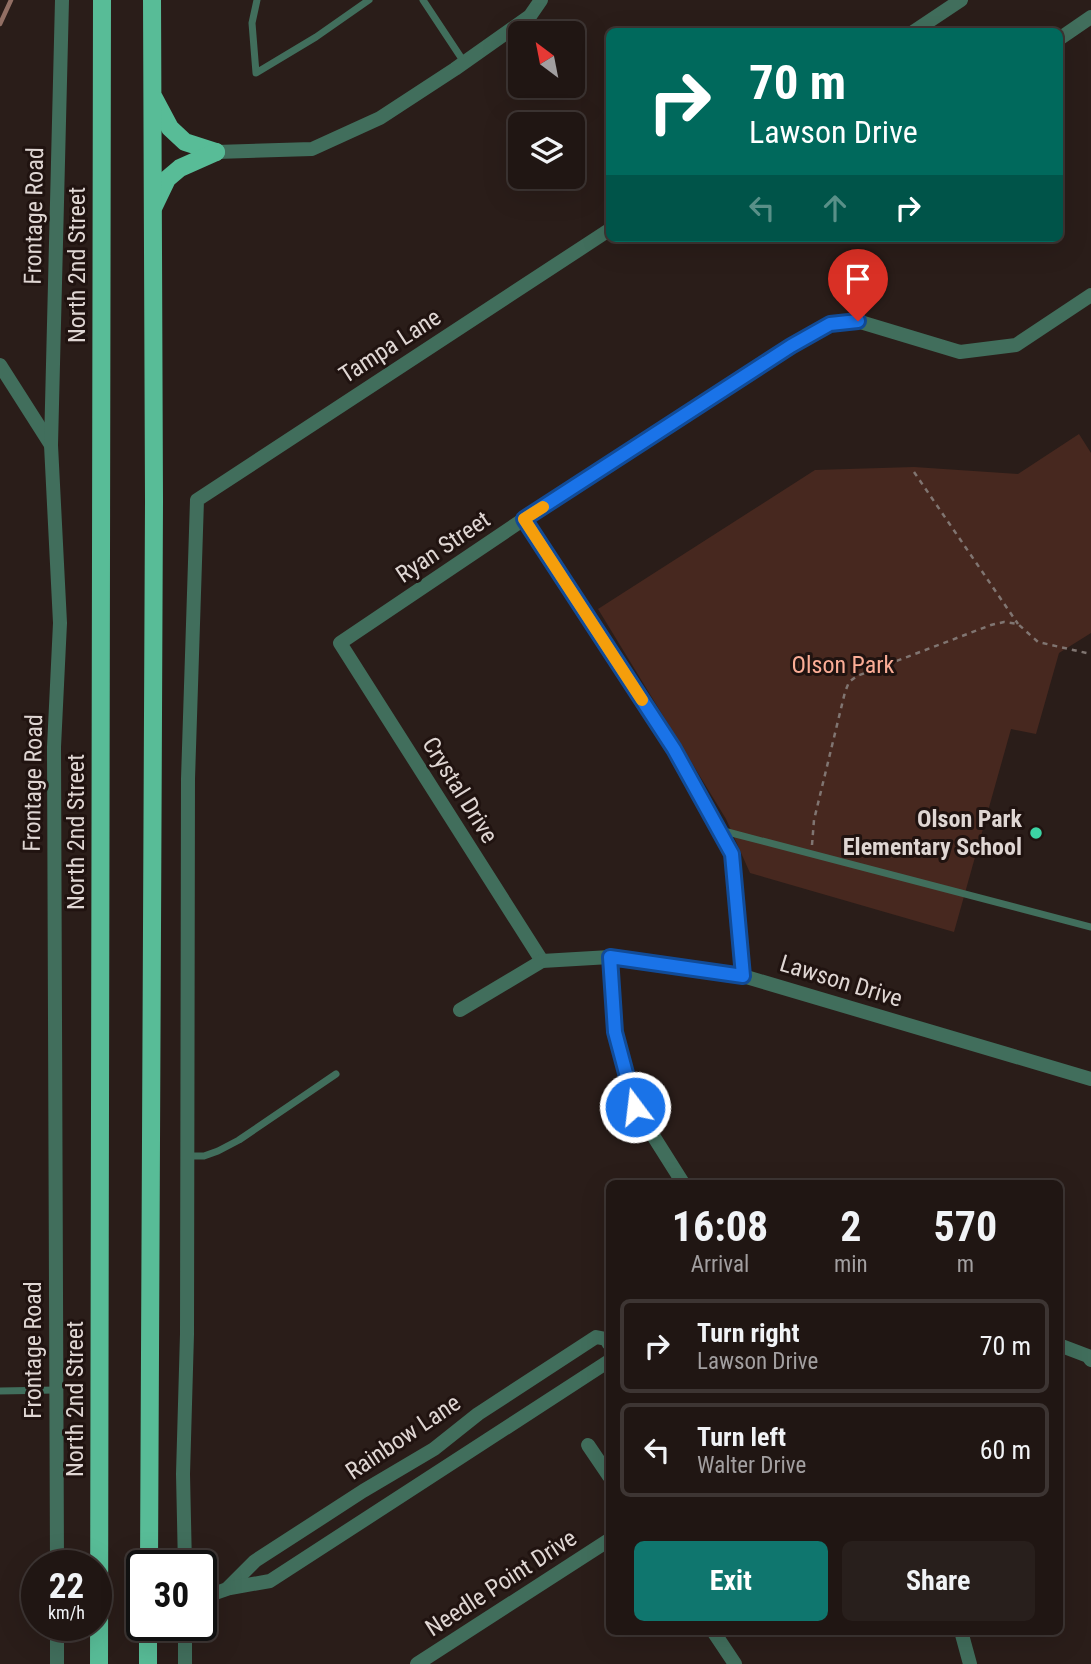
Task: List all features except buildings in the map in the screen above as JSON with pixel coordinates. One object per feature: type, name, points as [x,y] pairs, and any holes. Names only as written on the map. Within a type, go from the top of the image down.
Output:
[{"type":"main road","name":"North 2nd Street","points":[[99,1664],[102,0]]},
{"type":"main road","points":[[149,1550],[154,516],[152,0]]},
{"type":"main road","points":[[152,93],[170,128],[185,142],[216,152]]},
{"type":"main road","points":[[152,209],[167,179],[180,168],[216,152]]},
{"type":"main road","points":[[148,1641],[148,1664]]},
{"type":"street","name":"Frontage Road","points":[[57,1550],[54,747],[60,623],[51,446],[62,0]]},
{"type":"street","points":[[216,152],[312,149],[380,118],[530,16],[541,0]]},
{"type":"street","points":[[919,28],[961,0]]},
{"type":"street","points":[[1063,36],[1090,19]]},
{"type":"street","name":"Tampa Lane","points":[[188,1157],[188,779],[197,500],[606,232]]},
{"type":"street","name":"Ryan Street","points":[[340,643],[524,519],[791,346],[830,324],[858,321],[960,352],[1016,345],[1091,295]]},
{"type":"street","points":[[0,365],[51,446]]},
{"type":"street","points":[[524,519],[674,749],[732,854],[743,976]]},
{"type":"street","name":"Crystal Drive","points":[[340,643],[542,961]]},
{"type":"street","points":[[610,957],[615,1032],[635,1107],[681,1180]]},
{"type":"street","name":"Lawson Drive","points":[[460,1010],[542,961],[610,957],[743,976],[1091,1079]]},
{"type":"street","points":[[185,1550],[183,1474],[188,1157]]},
{"type":"street","name":"Rainbow Lane","points":[[227,1589],[255,1561],[434,1449],[478,1414],[596,1337],[606,1339]]},
{"type":"street","points":[[1063,1347],[1088,1356],[1091,1360]]},
{"type":"street","name":"Rainbow Lane","points":[[217,1592],[270,1581],[606,1363]]},
{"type":"street","points":[[588,1444],[606,1471]]},
{"type":"street","name":"Needle Point Drive","points":[[417,1664],[606,1541]]},
{"type":"street","points":[[716,1635],[735,1664]]},
{"type":"street","points":[[962,1635],[970,1664]]},
{"type":"street","points":[[57,1641],[57,1664]]},
{"type":"street","points":[[185,1641],[185,1664]]},
{"type":"lane","points":[[257,0],[252,23],[256,73],[316,37],[369,0]]},
{"type":"lane","points":[[423,0],[464,63]]},
{"type":"lane","points":[[719,830],[1091,927]]},
{"type":"lane","points":[[188,1157],[204,1156],[239,1140],[337,1074]]},
{"type":"lane","points":[[0,1391],[56,1390]]},
{"type":"path","points":[[914,472],[1018,624],[1038,642],[1091,654]]},
{"type":"path","points":[[813,855],[814,820],[849,682],[874,668],[991,625],[1004,622],[1018,624]]},
{"type":"green space","name":"Olson Park","points":[[1079,434],[1091,453],[1091,633],[1059,653],[1036,734],[1011,729],[954,932],[750,873],[726,819],[598,609],[815,470],[914,467],[1018,474]]},
{"type":"waterway","points":[[0,24],[11,0]]},
{"type":"slow traffic","points":[[543,507],[524,519],[642,700]]},
{"type":"place","name":"Olson Park Elementary School","points":[[1036,833]]},
{"type":"route","points":[[635,1107],[615,1032],[610,957],[743,976],[732,854],[674,749],[524,519],[791,346],[830,324],[858,321]]}]
